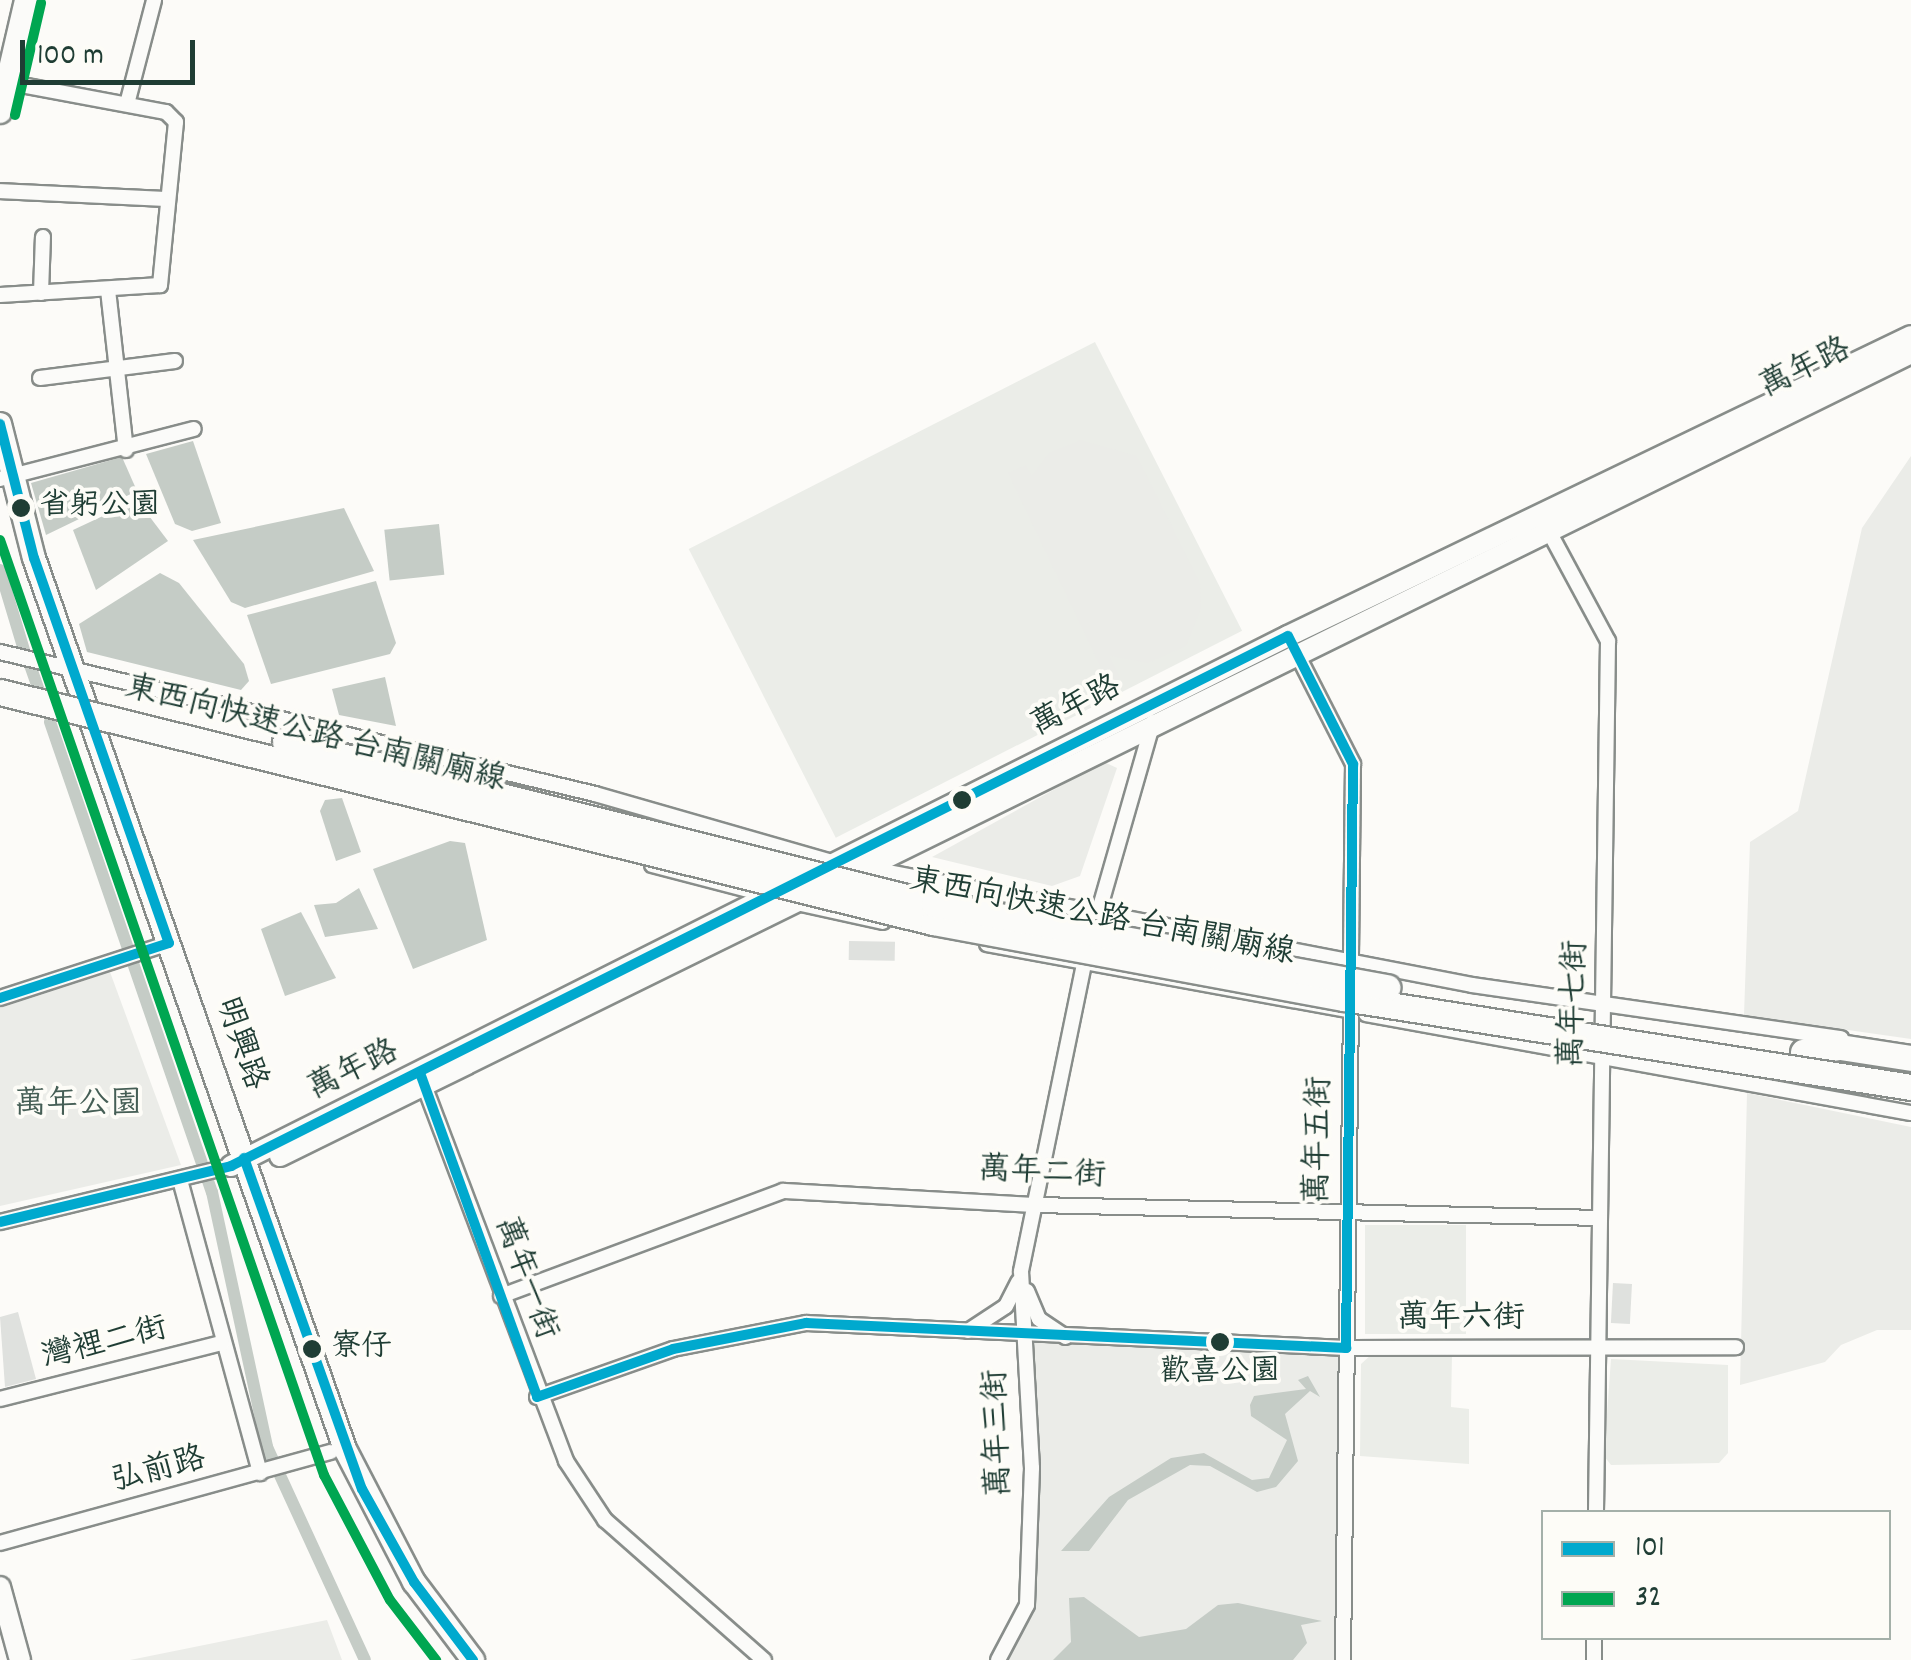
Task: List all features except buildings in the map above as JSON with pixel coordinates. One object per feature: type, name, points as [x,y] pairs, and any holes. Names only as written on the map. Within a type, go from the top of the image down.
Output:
[{"type":"highway","name":"東西向快速公路 台南關廟線","points":[[0,674],[934,904],[1344,981],[1911,1070]]},
{"type":"highway","name":"東西向快速公路 台南關廟線","points":[[0,692],[932,922],[1344,998],[1911,1087]]},
{"type":"highway","points":[[1803,1052],[1840,1048],[1911,1058]]},
{"type":"highway","points":[[1824,1072],[1844,1088],[1911,1100]]},
{"type":"main road","points":[[0,43],[12,0]]},
{"type":"main road","points":[[0,112],[3,81],[26,0]]},
{"type":"main road","name":"明興路","points":[[0,424],[3,483],[85,723],[155,948],[331,1452],[368,1534],[455,1660]]},
{"type":"main road","name":"明興路","points":[[234,1166],[362,1489],[414,1582],[473,1660]]},
{"type":"street","points":[[126,104],[154,0]]},
{"type":"street","points":[[0,295],[160,286],[164,199],[176,122],[166,112],[3,81]]},
{"type":"street","points":[[0,191],[164,199]]},
{"type":"street","points":[[41,293],[43,237]]},
{"type":"street","points":[[108,290],[126,450]]},
{"type":"street","name":"萬年路","points":[[1751,422],[1911,336]]},
{"type":"street","name":"萬年路","points":[[423,1081],[837,863],[1751,422],[1911,352]]},
{"type":"street","points":[[40,378],[175,361]]},
{"type":"street","points":[[3,483],[194,429]]},
{"type":"street","name":"萬年七街","points":[[1544,522],[1608,641],[1607,1006],[1601,1058],[1596,1510]]},
{"type":"street","name":"萬年五街","points":[[1292,642],[1353,764],[1344,1660]]},
{"type":"street","points":[[0,652],[595,794],[837,863],[1351,963],[1607,1006],[1911,1048]]},
{"type":"street","points":[[0,703],[794,902],[1084,964],[1911,1113]]},
{"type":"street","points":[[1098,914],[1154,712]]},
{"type":"street","name":"萬年路","points":[[234,1166],[423,1081],[866,868],[1154,712]]},
{"type":"street","points":[[0,998],[155,948]]},
{"type":"street","name":"萬年三街","points":[[998,1660],[1027,1605],[1021,1271],[1084,964]]},
{"type":"street","name":"萬年一街","points":[[423,1081],[537,1397],[605,1520],[764,1660]]},
{"type":"street","points":[[0,1222],[234,1166]]},
{"type":"street","points":[[184,1179],[222,1343],[261,1473]]},
{"type":"street","name":"萬年二街","points":[[502,1296],[782,1190],[1036,1205],[1600,1218]]},
{"type":"street","points":[[966,1332],[1006,1306],[1021,1271]]},
{"type":"street","points":[[1021,1271],[1039,1319],[1068,1338]]},
{"type":"street","name":"萬年六街","points":[[537,1397],[672,1349],[806,1323],[1346,1348],[1736,1347]]},
{"type":"street","name":"灣裡二街","points":[[0,1399],[222,1343]]},
{"type":"street","name":"弘前路","points":[[0,1543],[331,1452]]},
{"type":"street","points":[[0,1587],[20,1660]]},
{"type":"shaded area","points":[[1095,342],[1242,631],[836,838],[689,549]]},
{"type":"shaded area","points":[[193,441],[221,523],[192,531],[175,524],[146,454]]},
{"type":"shaded area","points":[[122,457],[137,491],[46,535],[31,483]]},
{"type":"shaded area","points":[[137,500],[168,541],[96,590],[73,530]]},
{"type":"shaded area","points":[[344,508],[374,571],[245,608],[231,602],[193,540]]},
{"type":"shaded area","points":[[439,524],[444,575],[390,580],[384,530]]},
{"type":"shaded area","points":[[160,573],[179,583],[244,664],[249,681],[241,690],[87,652],[79,624]]},
{"type":"shaded area","points":[[376,581],[396,643],[390,654],[271,684],[247,615]]},
{"type":"shaded area","points":[[385,677],[396,726],[339,715],[332,689]]},
{"type":"shaded area","points":[[342,798],[361,852],[336,861],[320,811],[325,800]]},
{"type":"shaded area","points":[[450,841],[465,843],[487,940],[413,969],[373,869]]},
{"type":"shaded area","points":[[359,888],[378,929],[325,937],[314,905],[336,903]]},
{"type":"shaded area","points":[[301,912],[336,978],[285,996],[261,929]]},
{"type":"shaded area","points":[[1365,1225],[1466,1225],[1466,1334],[1365,1334]]},
{"type":"shaded area","points":[[1372,1354],[1452,1355],[1451,1407],[1469,1409],[1469,1464],[1360,1456],[1361,1364]]},
{"type":"shaded area","points":[[1611,1359],[1728,1365],[1728,1453],[1719,1463],[1611,1465],[1604,1456]]},
{"type":"shaded area","points":[[1308,1376],[1320,1397],[1310,1391],[1285,1414],[1298,1461],[1276,1487],[1257,1492],[1210,1466],[1190,1465],[1128,1500],[1089,1551],[1061,1551],[1109,1497],[1171,1458],[1204,1453],[1252,1480],[1269,1478],[1287,1440],[1251,1416],[1250,1405],[1254,1396],[1306,1389],[1298,1380]]},
{"type":"shaded area","points":[[1084,1597],[1139,1637],[1186,1629],[1218,1605],[1238,1603],[1322,1621],[1301,1625],[1307,1643],[1293,1660],[1053,1660],[1071,1642],[1069,1598]]},
{"type":"green space","points":[[1080,440],[1137,456],[1200,583],[1201,609],[1186,646],[1148,663],[1110,656],[1121,678],[1109,685],[1008,473],[1026,465],[1032,475],[1049,453]]},
{"type":"green space","points":[[1911,456],[1911,1039],[1744,1015],[1750,842],[1798,811],[1862,528]]},
{"type":"green space","points":[[1104,762],[1117,768],[1080,876],[1052,886],[932,857]]},
{"type":"green space","name":"萬年公園","points":[[110,972],[181,1165],[0,1206],[0,1008]]},
{"type":"green space","points":[[1747,1093],[1911,1127],[1911,1330],[1877,1330],[1841,1345],[1825,1362],[1740,1385]]},
{"type":"green space","name":"歡喜公園","points":[[1025,1336],[1346,1348],[1343,1660],[998,1660],[1027,1605]]},
{"type":"green space","points":[[327,1620],[342,1660],[130,1660]]},
{"type":"waterway","points":[[0,570],[24,650]]},
{"type":"waterway","points":[[30,665],[44,705]]},
{"type":"waterway","points":[[50,722],[212,1192],[267,1447],[365,1660]]},
{"type":"transit line","name":"32","points":[[15,115],[41,3]]},
{"type":"transit line","name":"101","points":[[0,424],[34,558],[169,943],[0,998]]},
{"type":"transit line","name":"32","points":[[0,540],[324,1475],[390,1600],[436,1660]]},
{"type":"transit line","name":"101","points":[[0,1222],[231,1166],[1288,636],[1353,764],[1346,1348]]},
{"type":"transit line","name":"101","points":[[420,1073],[537,1397]]},
{"type":"transit line","name":"101","points":[[244,1158],[362,1489],[414,1582],[473,1660]]},
{"type":"transit line","name":"101","points":[[537,1397],[673,1349],[806,1323],[1346,1348]]},
{"type":"place","name":"省躬公園","points":[[21,508]]},
{"type":"place","name":"歡喜公園","points":[[1220,1342]]},
{"type":"place","name":"寮仔","points":[[312,1349]]}]
